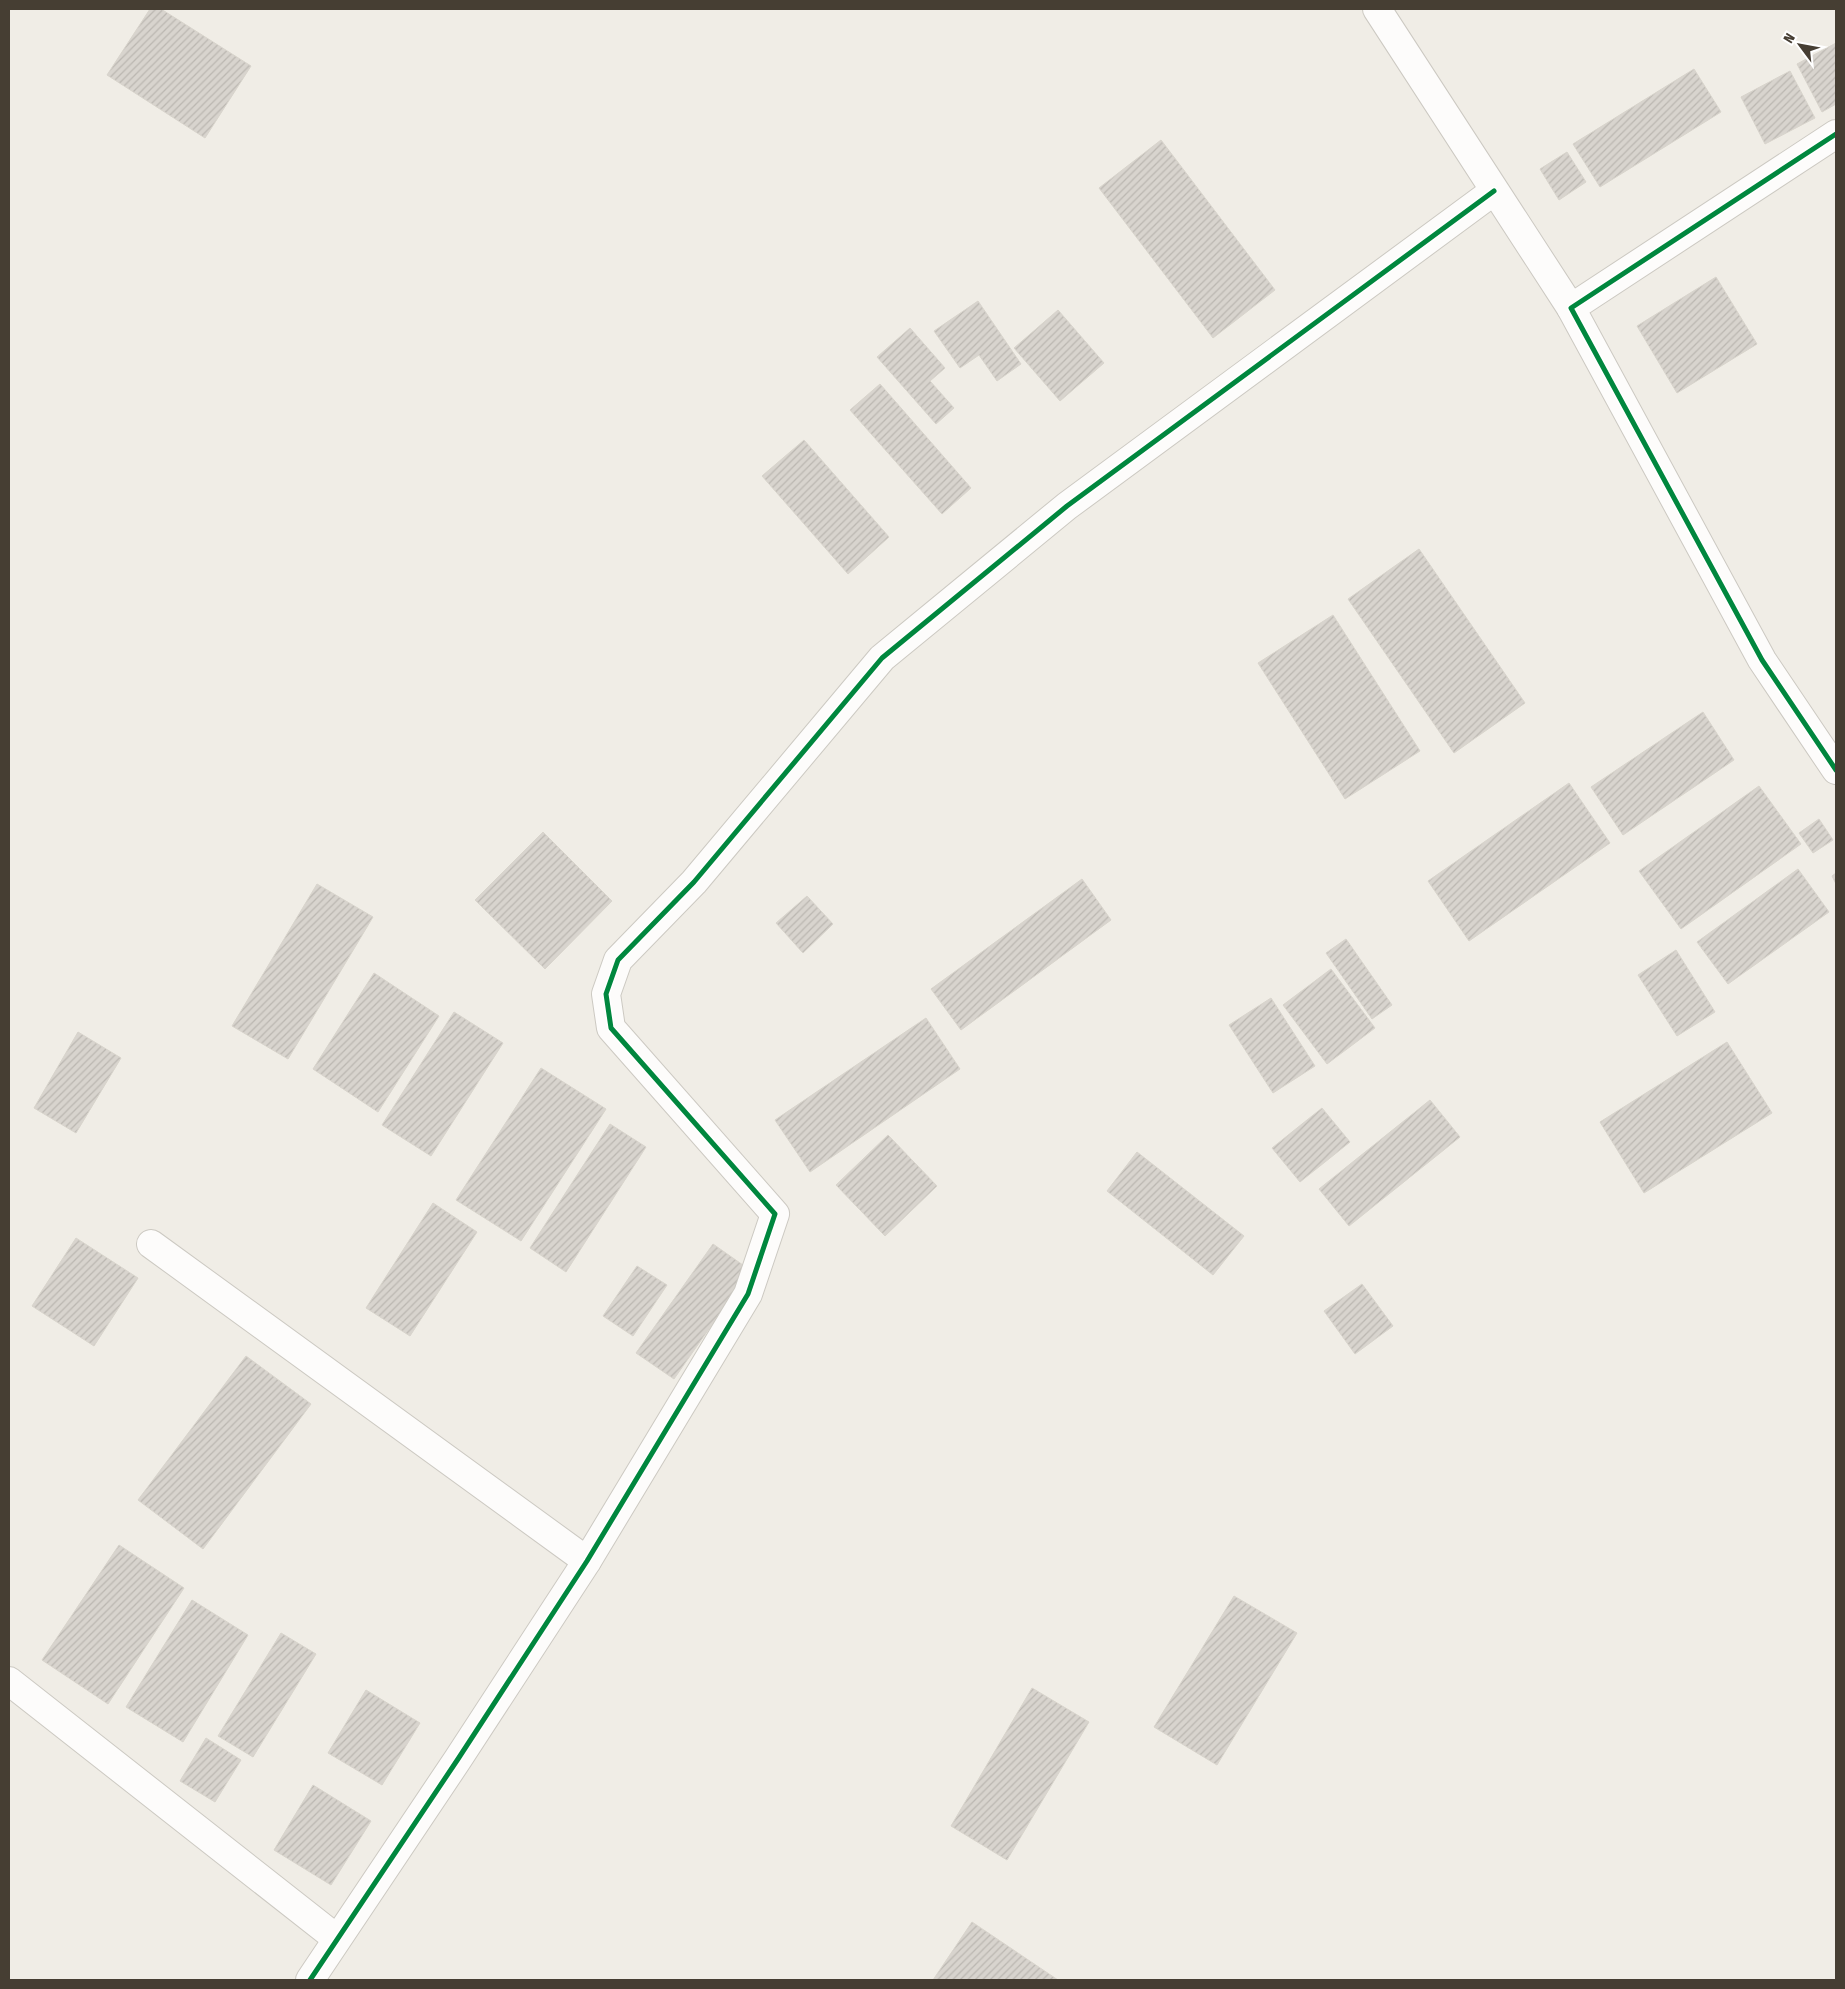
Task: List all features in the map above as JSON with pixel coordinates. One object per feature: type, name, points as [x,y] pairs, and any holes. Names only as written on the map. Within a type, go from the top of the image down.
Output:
[{"type":"street","points":[[1376,9],[1571,308],[1762,660],[1836,770]]},
{"type":"street","points":[[1571,308],[1836,134]]},
{"type":"street","points":[[310,1980],[336,1938],[458,1759],[587,1561],[748,1294],[775,1214],[611,1028],[606,994],[618,960],[694,882],[882,658],[1066,506],[1494,192]]},
{"type":"street","points":[[151,1244],[587,1561]]},
{"type":"street","points":[[9,1681],[336,1938]]},
{"type":"building","points":[[150,9],[161,9],[251,66],[205,138],[107,75]]},
{"type":"building","points":[[1836,43],[1836,104],[1822,112],[1797,64]]},
{"type":"building","points":[[1694,69],[1721,112],[1600,187],[1573,144]]},
{"type":"building","points":[[1790,71],[1815,118],[1765,144],[1741,97]]},
{"type":"building","points":[[1161,140],[1275,290],[1213,338],[1099,188]]},
{"type":"building","points":[[1567,152],[1586,182],[1559,200],[1540,169]]},
{"type":"building","points":[[1716,277],[1757,344],[1677,393],[1637,326]]},
{"type":"building","points":[[978,301],[1021,364],[997,381],[979,355],[960,368],[934,331]]},
{"type":"building","points":[[1058,310],[1104,363],[1060,401],[1014,348]]},
{"type":"building","points":[[910,328],[945,368],[930,381],[954,408],[936,424],[877,357]]},
{"type":"building","points":[[880,384],[971,488],[942,514],[850,410]]},
{"type":"building","points":[[804,440],[889,537],[848,574],[762,476]]},
{"type":"building","points":[[1419,549],[1525,703],[1454,753],[1348,599]]},
{"type":"building","points":[[1333,615],[1420,751],[1345,799],[1258,663]]},
{"type":"building","points":[[1703,712],[1734,760],[1623,835],[1591,787]]},
{"type":"building","points":[[1569,783],[1610,843],[1469,941],[1428,881]]},
{"type":"building","points":[[1759,786],[1801,844],[1681,929],[1639,871]]},
{"type":"building","points":[[1819,819],[1833,840],[1813,853],[1799,833]]},
{"type":"building","points":[[543,832],[612,901],[545,969],[475,900]]},
{"type":"building","points":[[1798,869],[1829,912],[1728,984],[1697,942]]},
{"type":"building","points":[[1836,873],[1836,884],[1832,876]]},
{"type":"building","points":[[1082,879],[1111,920],[961,1030],[931,989]]},
{"type":"building","points":[[317,884],[373,917],[288,1059],[232,1026]]},
{"type":"building","points":[[807,896],[833,924],[803,953],[776,923]]},
{"type":"building","points":[[1346,939],[1392,1005],[1372,1019],[1326,953]]},
{"type":"building","points":[[1676,950],[1715,1012],[1677,1036],[1638,975]]},
{"type":"building","points":[[1331,969],[1375,1028],[1327,1064],[1283,1005]]},
{"type":"building","points":[[374,973],[439,1016],[378,1112],[313,1069]]},
{"type":"building","points":[[1271,998],[1315,1066],[1273,1093],[1229,1025]]},
{"type":"building","points":[[454,1012],[503,1043],[431,1156],[382,1125]]},
{"type":"building","points":[[926,1018],[960,1069],[810,1172],[775,1120]]},
{"type":"building","points":[[78,1032],[121,1058],[76,1133],[34,1108]]},
{"type":"building","points":[[1727,1042],[1772,1113],[1644,1193],[1600,1122]]},
{"type":"building","points":[[541,1068],[606,1109],[521,1241],[456,1200]]},
{"type":"building","points":[[1430,1100],[1460,1137],[1349,1226],[1319,1189]]},
{"type":"building","points":[[1322,1108],[1350,1142],[1300,1182],[1272,1148]]},
{"type":"building","points":[[610,1124],[646,1147],[566,1272],[530,1248]]},
{"type":"building","points":[[888,1135],[937,1186],[885,1236],[836,1185]]},
{"type":"building","points":[[1137,1152],[1244,1236],[1213,1275],[1107,1191]]},
{"type":"building","points":[[433,1203],[477,1232],[410,1336],[366,1308]]},
{"type":"building","points":[[76,1238],[138,1278],[94,1346],[32,1306]]},
{"type":"building","points":[[713,1244],[750,1270],[674,1379],[636,1353]]},
{"type":"building","points":[[637,1266],[667,1285],[633,1336],[603,1316]]},
{"type":"building","points":[[1362,1284],[1393,1326],[1355,1354],[1324,1311]]},
{"type":"building","points":[[246,1356],[311,1404],[203,1549],[138,1500]]},
{"type":"building","points":[[119,1545],[184,1588],[108,1704],[42,1660]]},
{"type":"building","points":[[1234,1596],[1297,1633],[1217,1765],[1154,1727]]},
{"type":"building","points":[[192,1600],[248,1635],[183,1742],[126,1707]]},
{"type":"building","points":[[281,1633],[316,1654],[253,1757],[218,1736]]},
{"type":"building","points":[[1032,1688],[1089,1722],[1007,1860],[951,1826]]},
{"type":"building","points":[[366,1690],[420,1723],[382,1785],[328,1753]]},
{"type":"building","points":[[206,1738],[241,1760],[215,1802],[180,1781]]},
{"type":"building","points":[[313,1785],[371,1821],[331,1885],[274,1850]]},
{"type":"building","points":[[972,1922],[1058,1980],[933,1980]]},
{"type":"cycle path","points":[[1836,134],[1571,308],[1762,660],[1836,770]]},
{"type":"cycle path","points":[[310,1980],[458,1759],[587,1561],[748,1294],[775,1214],[611,1028],[606,994],[618,960],[694,882],[882,658],[1067,506],[1494,191]]}]
